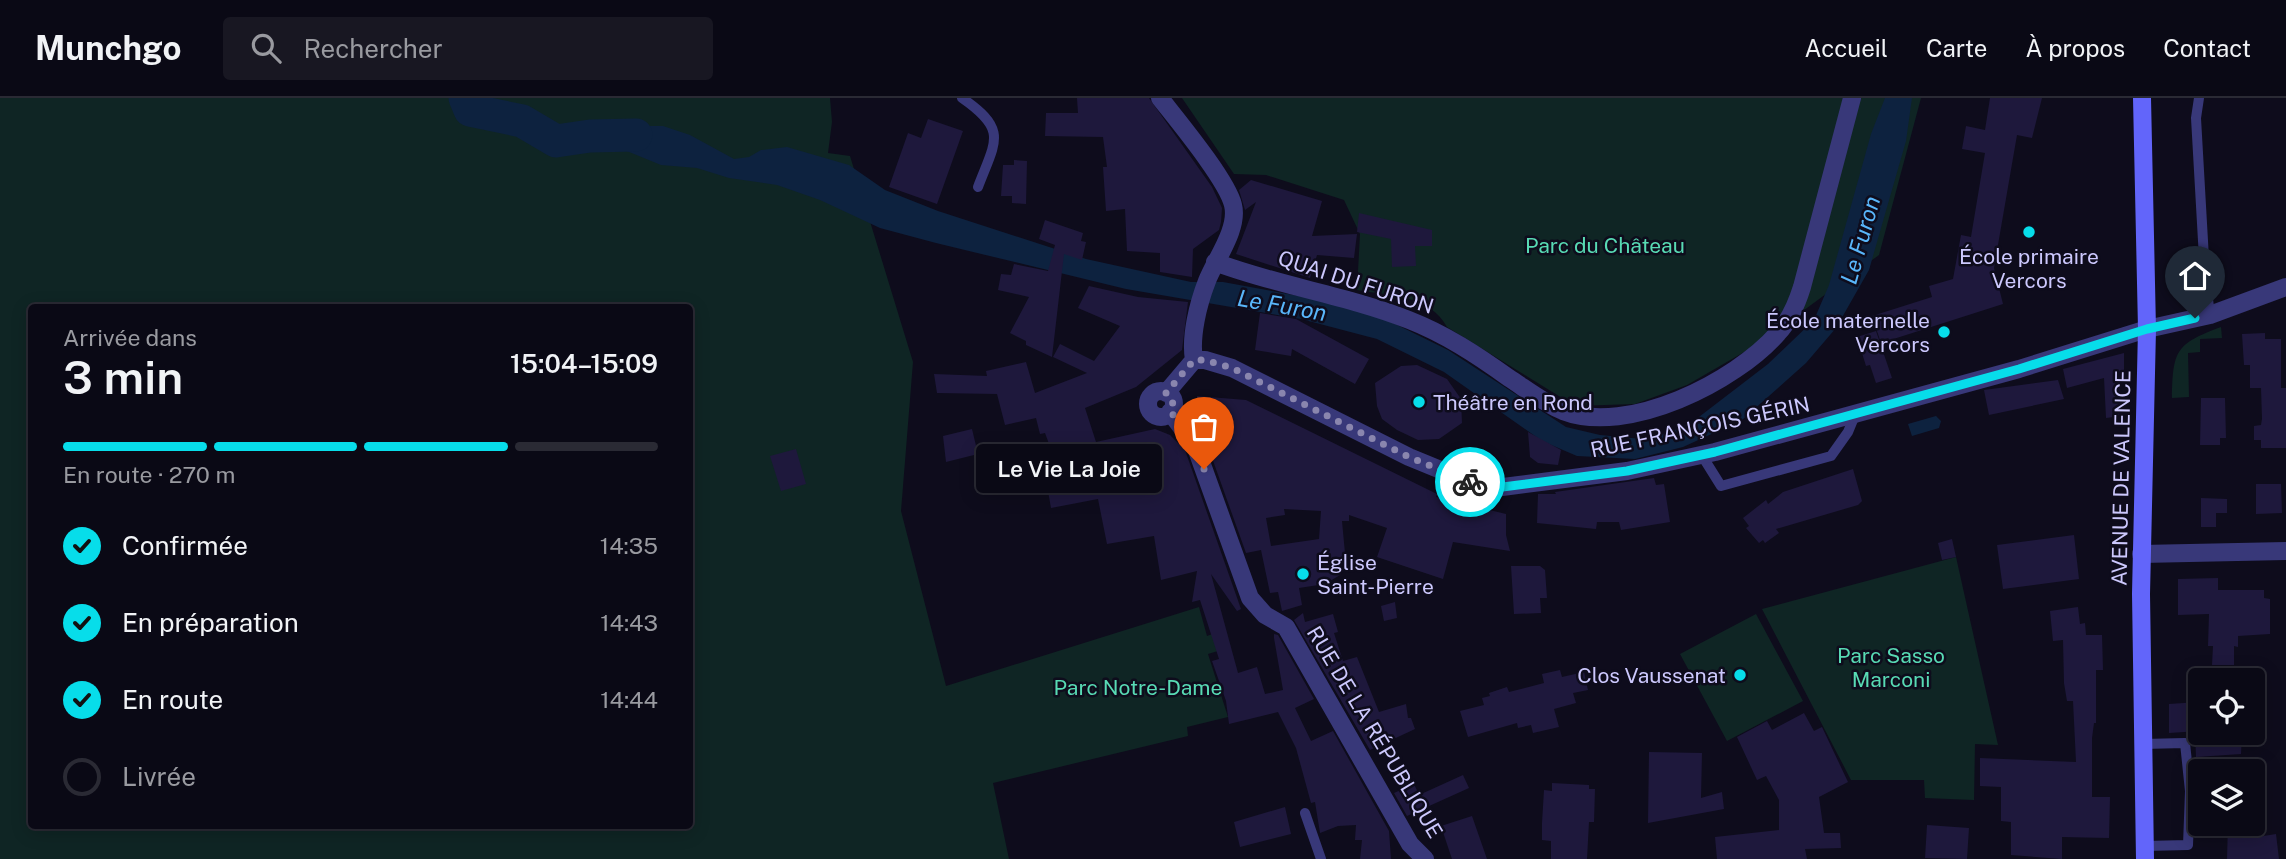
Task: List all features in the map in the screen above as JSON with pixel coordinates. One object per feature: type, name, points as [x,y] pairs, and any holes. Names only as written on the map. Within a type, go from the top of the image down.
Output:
[{"type":"main road","name":"AVENUE DE VALENCE","points":[[2142,98],[2147,329],[2141,554],[2145,853]]},
{"type":"street","points":[[1160,98],[1234,206],[1232,224],[1208,280],[1200,308],[1192,349],[1194,360]]},
{"type":"street","name":"QUAI DU FURON","points":[[1215,262],[1408,319],[1450,338],[1564,411],[1593,417],[1623,416],[1700,389],[1745,362],[1779,332],[1796,306],[1852,98]]},
{"type":"street","name":"RUE FRANÇOIS GÉRIN","points":[[1194,360],[1205,360],[1232,368],[1409,457],[1487,489],[1627,471],[1856,415],[2147,329],[2210,315],[2286,287]]},
{"type":"street","name":"RUE DE LA RÉPUBLIQUE","points":[[1194,360],[1166,393],[1152,395],[1149,409],[1157,416],[1171,412],[1195,445],[1250,598],[1265,615],[1286,626],[1420,857]]},
{"type":"street","points":[[2141,554],[2286,551]]},
{"type":"lane","points":[[962,98],[991,120],[995,134],[978,187]]},
{"type":"lane","points":[[2199,98],[2196,118],[2210,315]]},
{"type":"lane","points":[[1701,454],[1721,486],[1831,456],[1856,415]]},
{"type":"lane","points":[[2143,744],[2185,743],[2190,791],[2188,845],[2145,853]]},
{"type":"lane","points":[[1305,813],[1321,859]]},
{"type":"green space","name":"Parc Notre-Dame","points":[[0,98],[830,98],[832,122],[828,153],[850,156],[913,362],[901,511],[946,686],[1199,607],[1207,636],[1215,633],[1221,650],[1208,654],[1228,717],[1187,727],[1188,736],[993,783],[1009,859],[0,859]]},
{"type":"green space","name":"Parc du Château","points":[[1182,98],[1921,98],[1879,255],[1758,344],[1687,385],[1635,404],[1575,406],[1447,327],[1440,316],[1420,303],[1357,290],[1360,234],[1344,200],[1266,175],[1234,174]]},
{"type":"green space","points":[[2221,327],[2222,338],[2200,339],[2200,352],[2188,353],[2189,397],[2172,398],[2174,369],[2180,351],[2194,339]]},
{"type":"green space","name":"Parc Sasso Marconi","points":[[1956,557],[1998,745],[1975,744],[1974,800],[1925,798],[1924,780],[1851,780],[1762,609]]},
{"type":"green space","name":"Clos Vaussenat","points":[[1756,614],[1803,701],[1727,741],[1680,654]]},
{"type":"water","points":[[1885,98],[1912,98],[1906,141],[1869,270],[1836,328],[1806,363],[1742,420],[1683,447],[1635,459],[1577,456],[1542,441],[1444,372],[1377,339],[1301,319],[1126,289],[936,243],[880,228],[820,200],[777,185],[729,178],[697,168],[661,165],[590,136],[626,126],[663,126],[690,135],[734,159],[749,157],[761,150],[787,147],[849,165],[885,190],[938,211],[1086,259],[1191,282],[1223,282],[1310,298],[1379,316],[1448,350],[1566,427],[1600,435],[1642,439],[1671,432],[1695,420],[1768,364],[1814,320],[1829,285],[1871,134]]},
{"type":"water","points":[[1936,416],[1941,421],[1939,428],[1912,436],[1908,424]]},
{"type":"building","points":[[1077,98],[1149,98],[1212,187],[1222,208],[1221,222],[1219,230],[1193,249],[1192,277],[1160,272],[1160,253],[1127,251],[1125,209],[1106,211],[1103,167],[1107,167],[1103,137],[1045,136],[1046,113],[1078,113]]},
{"type":"building","points":[[1990,98],[2042,98],[2032,138],[2017,135],[1994,268],[2003,304],[1881,343],[1872,316],[1932,297],[1929,286],[1953,279],[1961,235],[1971,237],[1985,153],[1962,149],[1966,126],[1985,130]]},
{"type":"building","points":[[928,119],[963,131],[937,204],[889,187],[908,133],[921,138]]},
{"type":"building","points":[[1014,160],[1027,161],[1026,204],[1012,203],[1012,196],[1001,196],[1003,165],[1014,165]]},
{"type":"building","points":[[1251,180],[1322,201],[1312,236],[1357,234],[1354,258],[1317,255],[1310,278],[1236,254],[1256,202],[1245,210],[1239,190]]},
{"type":"building","points":[[1359,213],[1432,230],[1432,246],[1415,246],[1416,266],[1392,267],[1391,239],[1357,232]]},
{"type":"building","points":[[1045,220],[1083,233],[1081,241],[1086,242],[1082,260],[1064,254],[1052,357],[1026,345],[1026,341],[1010,333],[1029,297],[998,290],[1001,274],[1011,275],[1014,264],[1048,271],[1055,245],[1039,239]]},
{"type":"building","points":[[1089,286],[1138,297],[1188,302],[1182,350],[1136,387],[1085,408],[1096,442],[1155,429],[1170,435],[1185,450],[1241,609],[1237,611],[1211,574],[1238,673],[1257,667],[1265,694],[1283,690],[1274,638],[1274,634],[1278,635],[1314,699],[1295,708],[1311,741],[1333,731],[1389,831],[1391,859],[1360,859],[1362,840],[1355,840],[1356,825],[1338,826],[1320,833],[1315,802],[1311,803],[1296,748],[1278,712],[1229,724],[1226,701],[1212,661],[1219,659],[1200,600],[1192,602],[1197,571],[1161,580],[1154,536],[1107,544],[1098,499],[1051,508],[1043,463],[1055,460],[1045,433],[1040,434],[1036,418],[1005,425],[997,394],[937,393],[934,374],[987,376],[986,371],[1026,362],[1035,393],[1087,373],[1053,357],[1060,344],[1094,361],[1120,326],[1078,308]]},
{"type":"building","points":[[1260,313],[1296,319],[1369,359],[1355,384],[1292,349],[1291,356],[1255,350]]},
{"type":"building","points":[[1876,331],[1892,378],[1876,383],[1870,365],[1866,366],[1857,337]]},
{"type":"building","points":[[2265,333],[2265,339],[2281,339],[2281,388],[2286,388],[2286,448],[2261,448],[2261,440],[2254,440],[2254,426],[2261,425],[2262,419],[2261,388],[2250,388],[2250,365],[2244,365],[2242,334]]},
{"type":"building","points":[[2124,353],[2124,381],[2119,381],[2121,416],[2106,418],[2104,378],[2067,388],[2063,369]]},
{"type":"building","name":"Théâtre en Rond","points":[[1417,365],[1447,379],[1461,399],[1462,423],[1439,439],[1418,440],[1397,430],[1382,419],[1377,406],[1375,383],[1401,366]]},
{"type":"building","points":[[2058,380],[2064,399],[1989,415],[1984,390]]},
{"type":"building","points":[[1197,396],[1246,400],[1437,494],[1436,497],[1506,514],[1506,535],[1510,551],[1453,542],[1443,579],[1377,557],[1387,528],[1349,515],[1349,521],[1342,521],[1346,564],[1340,575],[1325,584],[1299,588],[1302,605],[1282,611],[1278,592],[1270,593],[1261,550],[1246,553],[1206,441],[1197,428]],"holes":[[[1284,509],[1321,511],[1319,539],[1271,546],[1266,518],[1285,515]]]},
{"type":"building","points":[[2201,398],[2225,398],[2226,438],[2220,438],[2220,445],[2200,445]]},
{"type":"building","points":[[972,429],[978,454],[946,462],[943,436]]},
{"type":"building","points":[[1528,432],[1561,450],[1558,465],[1538,463],[1530,457]]},
{"type":"building","points":[[796,449],[806,484],[781,491],[770,456]]},
{"type":"building","points":[[1853,469],[1862,501],[1858,505],[1776,529],[1779,533],[1765,543],[1763,540],[1759,543],[1746,528],[1749,526],[1743,518],[1766,500],[1768,504],[1783,492]]},
{"type":"building","points":[[1654,478],[1656,485],[1664,484],[1670,522],[1621,530],[1619,522],[1597,522],[1596,529],[1537,523],[1538,494],[1556,494],[1555,492]]},
{"type":"building","points":[[2256,484],[2281,484],[2282,513],[2256,514]]},
{"type":"building","points":[[2201,498],[2227,499],[2227,513],[2216,513],[2216,527],[2201,527]]},
{"type":"building","points":[[2074,535],[2079,579],[2003,589],[1997,545]]},
{"type":"building","points":[[1952,539],[1956,557],[1942,560],[1938,543]]},
{"type":"building","points":[[1511,566],[1540,566],[1545,570],[1547,598],[1540,598],[1541,613],[1514,614]]},
{"type":"building","points":[[2218,578],[2218,590],[2264,590],[2264,598],[2270,599],[2270,634],[2238,636],[2238,647],[2234,646],[2234,665],[2212,665],[2213,646],[2208,646],[2209,614],[2178,615],[2178,579]]},
{"type":"building","points":[[1395,602],[1397,618],[1384,621],[1381,606]]},
{"type":"building","points":[[2078,607],[2080,624],[2085,623],[2086,635],[2102,635],[2103,670],[2096,670],[2092,797],[2110,797],[2109,838],[2062,837],[2062,859],[2011,855],[2011,822],[2001,821],[2001,787],[1980,786],[1980,758],[2076,762],[2073,701],[2067,701],[2064,683],[2063,640],[2053,641],[2050,611]]},
{"type":"building","points":[[1303,613],[1305,622],[1333,614],[1338,632],[1334,633],[1343,661],[1357,657],[1379,712],[1406,704],[1408,718],[1411,718],[1415,729],[1370,750],[1294,620]]},
{"type":"building","points":[[1560,670],[1562,677],[1584,672],[1588,690],[1573,693],[1576,703],[1554,709],[1559,727],[1533,733],[1531,725],[1518,728],[1517,723],[1468,737],[1460,711],[1484,705],[1482,698],[1507,687],[1509,692],[1544,683],[1542,674]]},
{"type":"building","points":[[2188,703],[2188,732],[2169,733],[2169,704]]},
{"type":"building","points":[[1804,713],[1814,731],[1822,727],[1848,782],[1819,797],[1824,833],[1840,833],[1841,848],[1805,849],[1807,859],[1717,859],[1715,837],[1779,830],[1779,800],[1766,776],[1757,780],[1737,737],[1767,721],[1772,730]]},
{"type":"building","points":[[2196,745],[2241,745],[2241,754],[2196,757]]},
{"type":"building","points":[[1649,752],[1702,753],[1701,798],[1722,792],[1724,809],[1648,823]]},
{"type":"building","points":[[1463,775],[1469,788],[1407,816],[1394,793],[1414,784],[1419,795]]},
{"type":"building","points":[[1552,783],[1589,785],[1589,789],[1595,789],[1594,822],[1589,822],[1587,859],[1551,859],[1551,841],[1542,840],[1544,790],[1552,791]]},
{"type":"building","points":[[1285,807],[1291,834],[1240,847],[1234,822]]},
{"type":"building","points":[[1472,816],[1487,859],[1452,859],[1441,826]]},
{"type":"building","points":[[1927,825],[1969,828],[1967,859],[1925,858]]},
{"type":"building","points":[[2276,834],[2279,859],[2227,859],[2228,836],[2251,838]]},
{"type":"waterway","name":"Le Furon","points":[[465,98],[470,110],[522,121],[556,141],[590,136],[636,135]]},
{"type":"way so far","points":[[1204,469],[1195,445],[1171,412],[1173,401],[1166,393],[1172,382],[1194,360],[1205,360],[1232,368],[1409,457],[1470,482]]},
{"type":"place","name":"École primaire Vercors","points":[[2029,232]]},
{"type":"place","name":"École maternelle Vercors","points":[[1944,332]]},
{"type":"place","name":"Théâtre en Rond","points":[[1419,402]]},
{"type":"place","name":"Le Vie La Joie","points":[[1204,469]]},
{"type":"place","name":"Église Saint-Pierre","points":[[1303,574]]},
{"type":"place","name":"Clos Vaussenat","points":[[1740,675]]},
{"type":"route","points":[[1470,482],[1487,489],[1627,471],[1715,452],[1825,424],[2126,338],[2147,329],[2195,318]]}]
